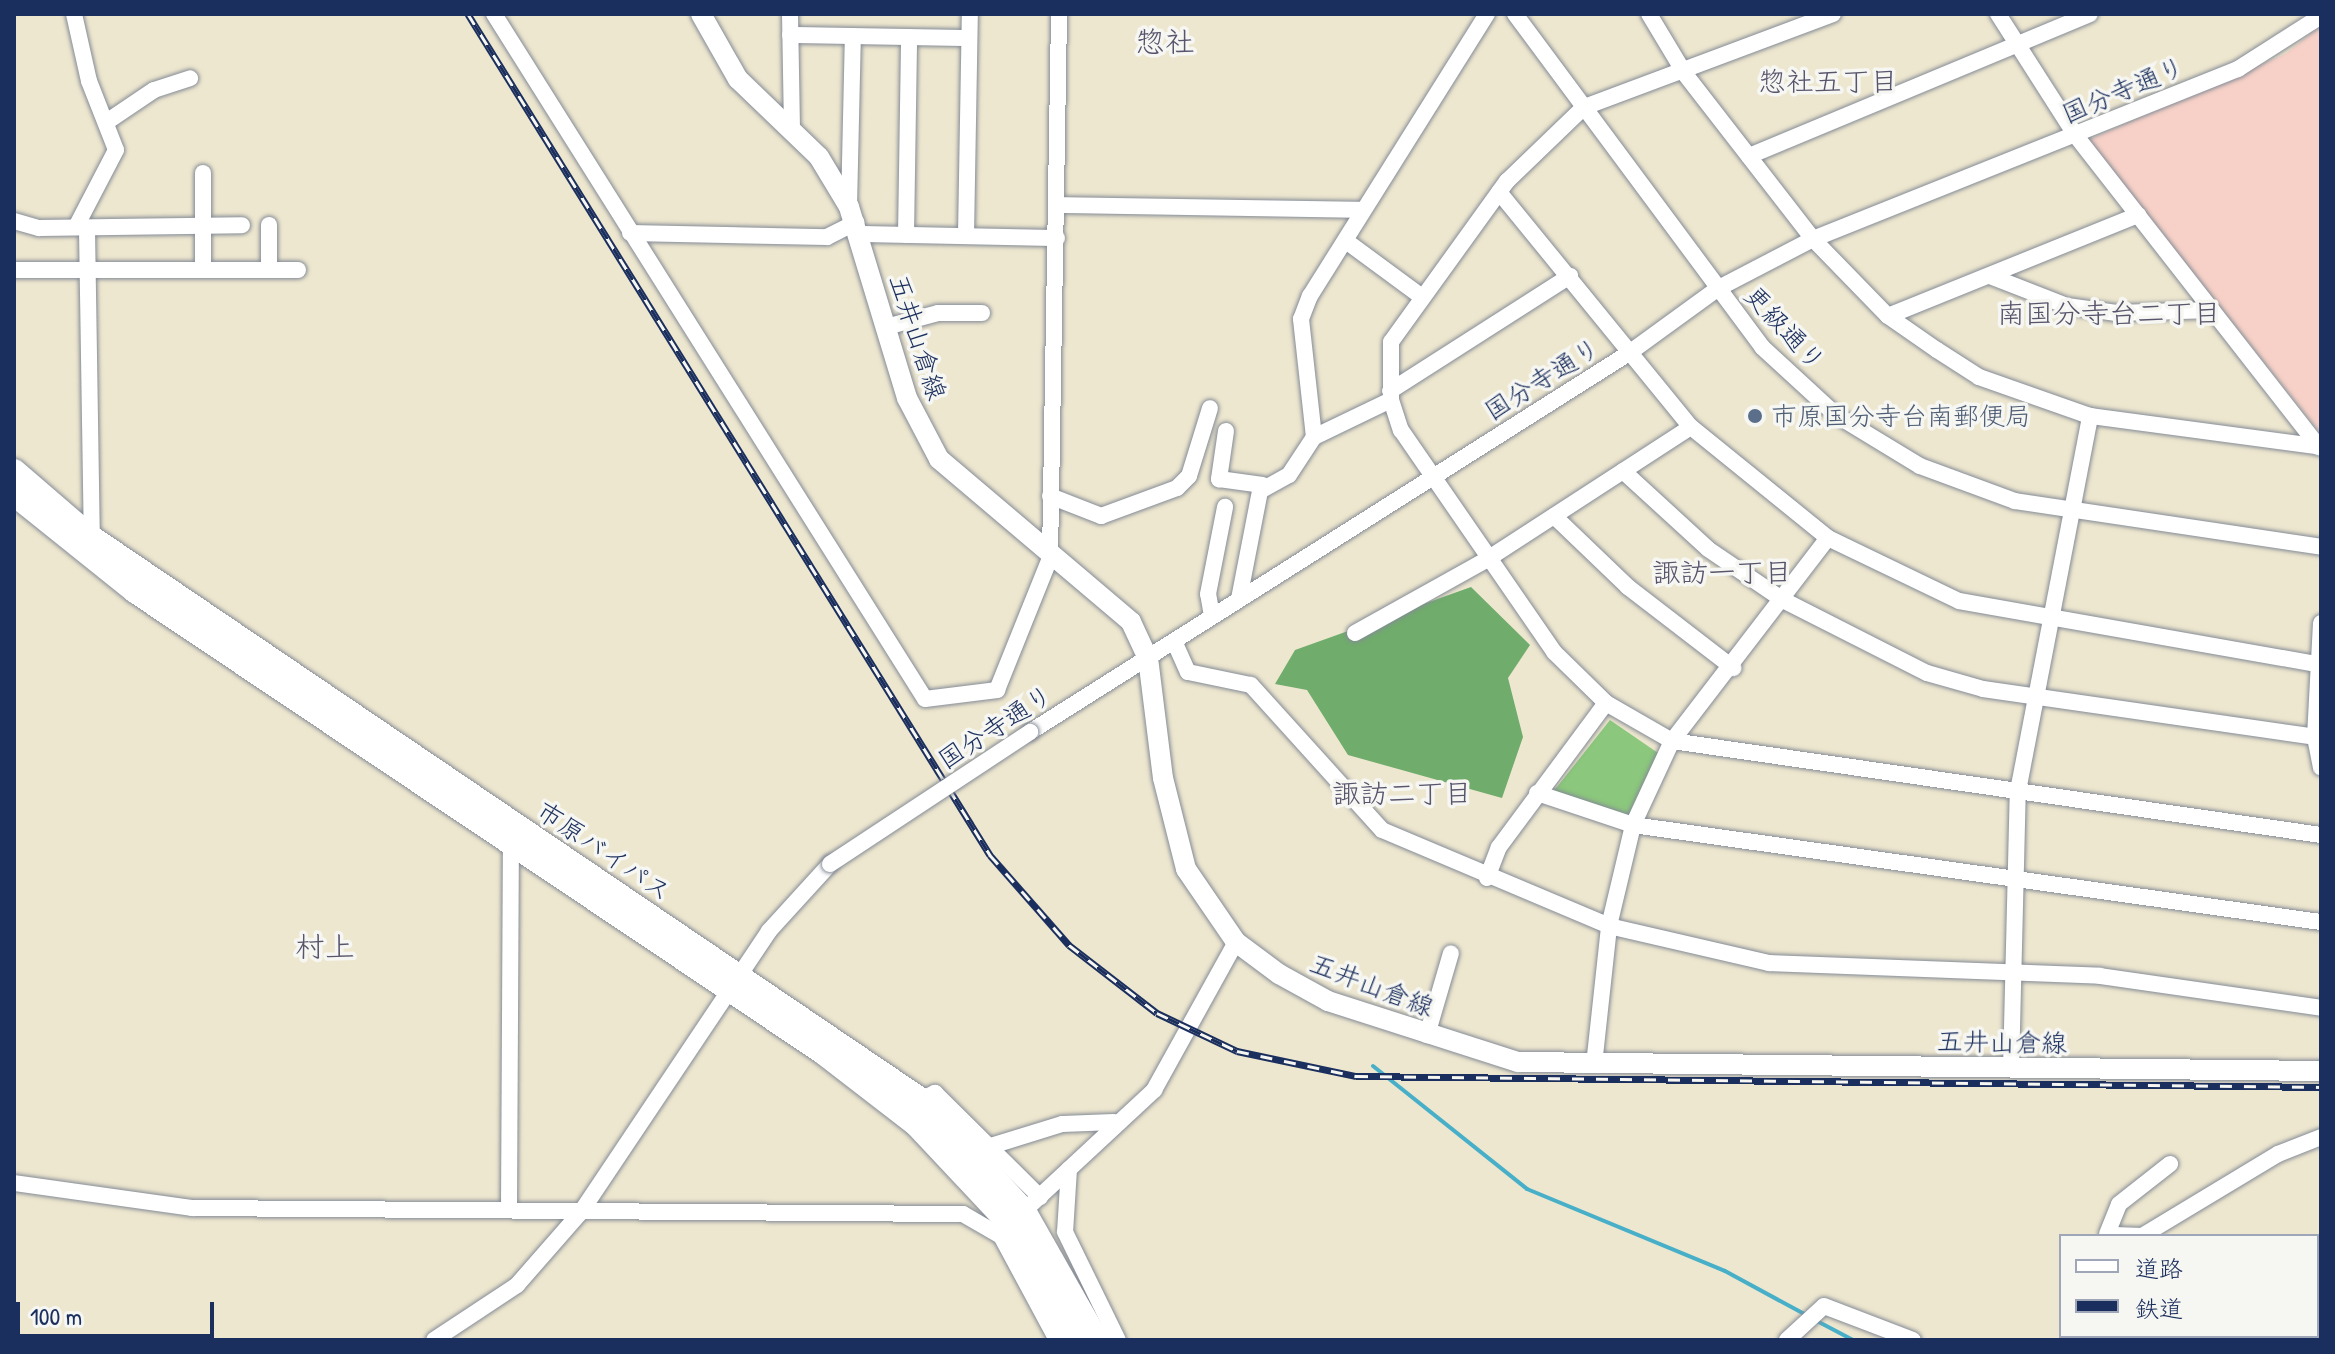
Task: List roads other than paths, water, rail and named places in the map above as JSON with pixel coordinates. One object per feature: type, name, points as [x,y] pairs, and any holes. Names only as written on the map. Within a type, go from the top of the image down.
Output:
[{"type":"highway","name":"市原バイパス","points":[[14,471],[92,538],[733,982],[847,1070],[969,1173],[1022,1237],[1076,1340]]},
{"type":"highway","name":"市原バイパス","points":[[14,494],[135,591],[511,844],[921,1100],[1032,1204],[1097,1340]]},
{"type":"main road","name":"五井山倉線","points":[[701,14],[738,79],[819,157],[855,221],[907,398],[939,459],[1050,558],[1131,622],[1148,658],[1180,848],[1199,893],[1236,942],[1301,988],[1427,1035],[1518,1062],[2321,1071]]},
{"type":"street","points":[[74,14],[89,81],[115,141],[112,164],[82,227],[92,270],[92,538]]},
{"type":"street","points":[[494,14],[916,692],[925,699],[997,690],[1050,558],[1059,14]]},
{"type":"street","points":[[790,14],[792,132]]},
{"type":"street","points":[[966,235],[970,14]]},
{"type":"street","points":[[1314,437],[1301,319],[1363,210],[1487,14]]},
{"type":"street","name":"更級通り","points":[[1515,14],[1762,347],[1836,415],[1920,466],[2068,513],[2321,547]]},
{"type":"street","points":[[1649,14],[1685,74],[1813,239],[1888,316],[1979,377],[2090,416],[2320,447]]},
{"type":"street","points":[[1833,14],[1685,74],[1584,107],[1499,192],[1391,342],[1390,395],[1431,478],[1486,560],[1554,652],[1606,703],[1672,741],[2321,835]]},
{"type":"street","points":[[1998,14],[2076,136],[2320,447]]},
{"type":"street","points":[[1749,156],[2090,14]]},
{"type":"street","name":"国分寺通り","points":[[434,1340],[517,1285],[581,1212],[733,982],[830,864],[1030,732],[1629,353],[1717,289],[1813,239],[2076,136],[2276,50],[2321,16]]},
{"type":"street","points":[[790,35],[969,38]]},
{"type":"street","points":[[853,36],[855,221]]},
{"type":"street","points":[[906,235],[909,37]]},
{"type":"street","points":[[108,121],[154,90],[190,78]]},
{"type":"street","points":[[203,173],[203,270]]},
{"type":"street","points":[[1499,192],[1691,427],[1828,538],[1959,601],[2315,664]]},
{"type":"street","points":[[1058,205],[1363,210]]},
{"type":"street","points":[[1888,316],[2138,215]]},
{"type":"street","points":[[14,221],[82,227],[242,225]]},
{"type":"street","points":[[630,233],[827,237],[855,221],[906,235],[1057,238]]},
{"type":"street","points":[[269,225],[269,270]]},
{"type":"street","points":[[1346,241],[1422,297]]},
{"type":"street","points":[[14,270],[298,270]]},
{"type":"street","points":[[1226,431],[1219,479],[1263,485],[1289,475],[1314,437],[1390,395],[1570,276]]},
{"type":"street","points":[[1990,276],[2067,306],[2117,313],[2212,310]]},
{"type":"street","points":[[886,327],[938,313],[982,313]]},
{"type":"street","points":[[1050,496],[1101,516],[1177,488],[1189,476],[1210,408]]},
{"type":"street","points":[[2011,1069],[2011,878],[2018,791],[2068,513],[2090,416]]},
{"type":"street","points":[[1355,633],[1486,560],[1691,427]]},
{"type":"street","points":[[1623,471],[1708,549],[1783,600],[1927,673],[2034,697],[2315,737]]},
{"type":"street","points":[[1239,599],[1263,485]]},
{"type":"street","points":[[1212,616],[1208,594],[1225,507]]},
{"type":"street","points":[[1554,516],[1628,587],[1733,668]]},
{"type":"street","points":[[1594,1065],[1609,926],[1633,825],[1672,741],[1733,668],[1828,538]]},
{"type":"street","points":[[2321,623],[2315,664],[2315,737],[2321,767]]},
{"type":"street","points":[[1174,641],[1188,672],[1251,685],[1382,830],[1487,878],[1609,926],[1769,963],[2100,976],[2321,1008]]},
{"type":"street","points":[[1487,878],[1537,793],[1606,703]]},
{"type":"street","points":[[1537,793],[1633,825],[2321,922]]},
{"type":"street","points":[[509,1209],[511,844]]},
{"type":"street","points":[[921,1100],[935,1093],[991,1146],[1032,1204],[1114,1122],[1154,1090],[1236,942]]},
{"type":"street","points":[[1427,1035],[1451,953]]},
{"type":"street","points":[[991,1146],[1062,1124],[1114,1122]]},
{"type":"street","points":[[2145,1234],[2278,1154],[2321,1137]]},
{"type":"street","points":[[2111,1234],[2119,1204],[2170,1164]]},
{"type":"street","points":[[1069,1169],[1065,1232],[1118,1340]]},
{"type":"street","points":[[14,1183],[192,1208],[963,1214],[1001,1236],[1057,1340]]},
{"type":"street","points":[[1787,1340],[1824,1306],[1913,1340]]},
{"type":"street","points":[[1044,1340],[1049,1322]]},
{"type":"waterway","points":[[1373,1066],[1527,1189],[1725,1271],[1808,1316]]},
{"type":"waterway","points":[[1815,1320],[1853,1340]]},
{"type":"railway","points":[[468,14],[990,855],[1069,945],[1157,1013],[1237,1051],[1356,1076],[2321,1087]]},
{"type":"place","name":"市原国分寺台南郵便局","points":[[1755,416]]},
{"type":"district","name":"惣社","points":[[1165,41]]},
{"type":"district","name":"惣社五丁目","points":[[1828,81]]},
{"type":"district","name":"南国分寺台二丁目","points":[[2109,313]]},
{"type":"district","name":"諏訪一丁目","points":[[1722,572]]},
{"type":"district","name":"諏訪二丁目","points":[[1402,793]]},
{"type":"district","name":"村上","points":[[325,946]]}]
